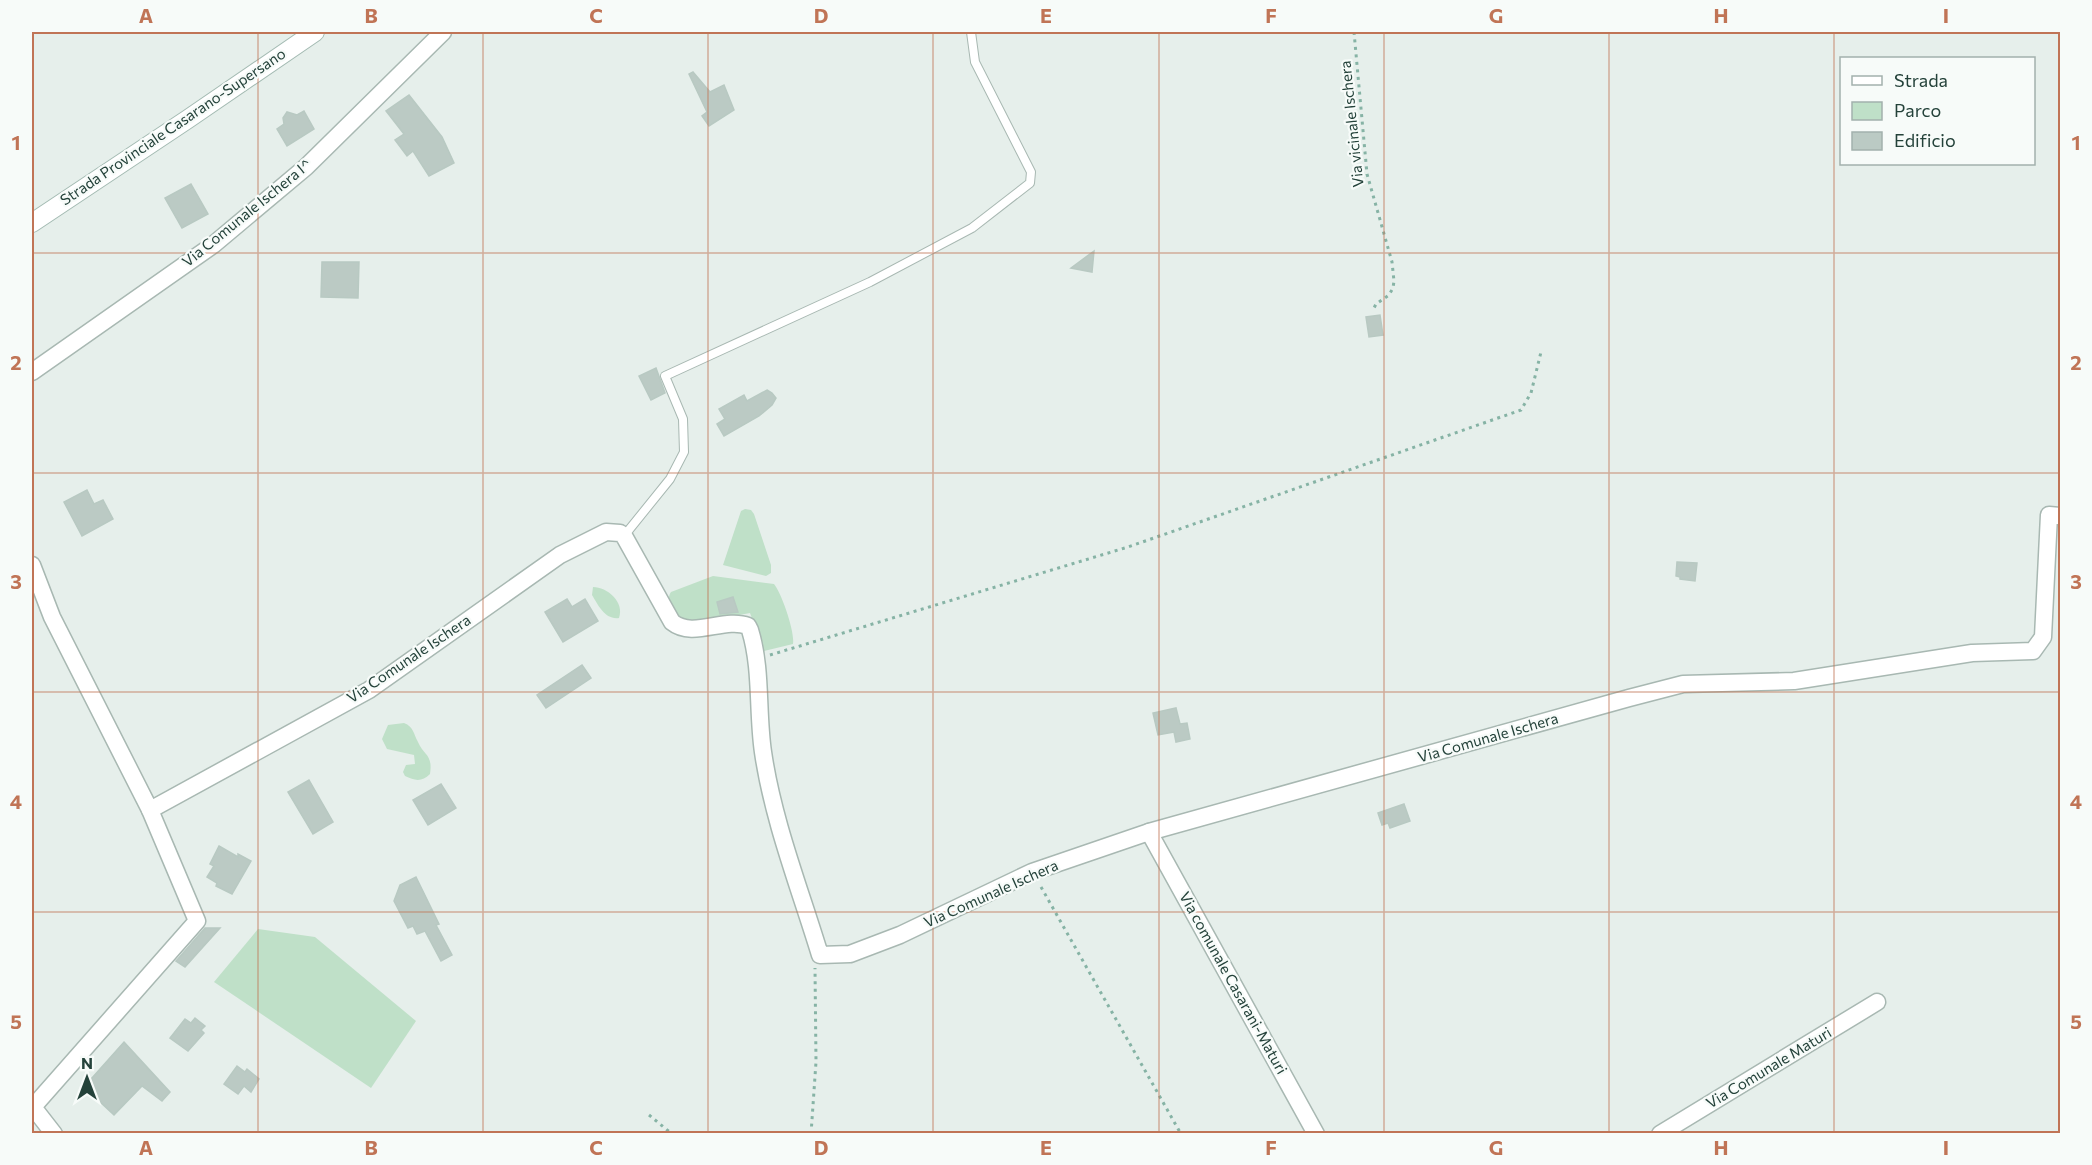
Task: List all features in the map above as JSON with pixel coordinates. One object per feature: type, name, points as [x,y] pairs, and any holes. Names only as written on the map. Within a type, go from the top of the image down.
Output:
[{"type":"main road","name":"Strada Provinciale Casarano-Supersano","points":[[32,223],[315,32]]},
{"type":"street","name":"Via Comunale Ischera I^","points":[[32,372],[213,245],[306,167],[443,32]]},
{"type":"street","name":"Via Comunale Ischera","points":[[819,955],[850,954],[900,935],[1032,872],[1149,832],[1683,684],[1794,681],[1972,653],[2033,651],[2043,637],[2049,515],[2061,516]]},
{"type":"street","name":"Via Comunale Ischera","points":[[150,810],[369,690],[560,555],[606,532],[620,533],[624,536]]},
{"type":"street","points":[[624,536],[672,622],[678,627],[693,629],[737,624],[748,626],[757,659],[763,751],[772,797],[819,955]]},
{"type":"street","points":[[32,565],[52,617],[150,810],[197,921],[32,1108],[54,1134]]},
{"type":"street","name":"Via comunale Casarani-Maturi","points":[[1149,832],[1316,1134]]},
{"type":"street","name":"Via Comunale Maturi","points":[[1660,1134],[1877,1002]]},
{"type":"lane","points":[[624,536],[670,479],[684,452],[683,419],[665,376],[870,282],[972,228],[1030,183],[1031,172],[975,62],[971,32]]},
{"type":"path","name":"Via vicinale Ischera","points":[[1354,32],[1367,174],[1392,262],[1394,281],[1389,295],[1376,304],[1372,310]]},
{"type":"path","points":[[757,659],[1128,547],[1521,410],[1532,393],[1541,352]]},
{"type":"path","points":[[1032,872],[1181,1134]]},
{"type":"path","points":[[811,1134],[816,1062],[813,971],[819,955]]},
{"type":"path","points":[[649,1115],[672,1134]]},
{"type":"green space","points":[[751,510],[754,514],[771,565],[771,573],[766,576],[723,565],[741,511]]},
{"type":"green space","points":[[713,576],[774,584],[787,613],[793,644],[764,651],[750,613],[702,622],[678,618],[670,602],[671,592]]},
{"type":"green space","points":[[593,587],[613,596],[619,606],[619,618],[610,617],[602,611],[592,595]]},
{"type":"green space","points":[[404,723],[412,728],[420,747],[429,759],[431,767],[427,777],[415,780],[405,776],[403,772],[406,765],[415,764],[414,755],[387,749],[382,739],[388,725]]},
{"type":"green space","points":[[258,929],[315,937],[416,1021],[371,1088],[214,982]]},
{"type":"building","points":[[693,72],[710,92],[724,85],[734,110],[709,126],[702,116],[707,112],[689,74]]},
{"type":"building","points":[[409,95],[442,137],[454,163],[429,176],[413,151],[407,156],[395,140],[404,134],[386,111]]},
{"type":"building","points":[[304,111],[314,129],[287,146],[277,129],[284,124],[283,118],[287,112],[297,115]]},
{"type":"building","points":[[191,184],[208,214],[182,228],[165,198]]},
{"type":"building","points":[[1094,251],[1092,272],[1071,268]]},
{"type":"building","points":[[322,262],[359,262],[358,298],[321,297]]},
{"type":"building","points":[[1380,315],[1383,335],[1369,337],[1366,317]]},
{"type":"building","points":[[656,368],[665,393],[651,400],[639,376]]},
{"type":"building","points":[[767,390],[776,398],[772,405],[759,416],[724,436],[717,424],[725,419],[719,409],[744,395],[747,401]]},
{"type":"building","points":[[87,490],[94,504],[103,500],[113,519],[82,536],[64,502]]},
{"type":"building","points":[[1677,562],[1697,563],[1695,581],[1680,579],[1676,576]]},
{"type":"building","points":[[733,597],[738,612],[720,614],[717,602]]},
{"type":"building","points":[[567,599],[572,607],[585,599],[598,621],[563,642],[545,612]]},
{"type":"building","points":[[582,665],[591,678],[546,708],[537,695]]},
{"type":"building","points":[[1176,708],[1180,724],[1187,723],[1190,739],[1176,742],[1174,732],[1158,735],[1153,713]]},
{"type":"building","points":[[309,780],[333,822],[313,834],[288,792]]},
{"type":"building","points":[[441,784],[456,808],[428,825],[413,800]]},
{"type":"building","points":[[1404,804],[1410,821],[1390,828],[1388,823],[1382,825],[1378,813]]},
{"type":"building","points":[[219,846],[238,857],[238,854],[251,861],[232,894],[216,886],[217,883],[207,877],[214,866],[210,864]]},
{"type":"building","points":[[416,877],[439,924],[436,925],[452,955],[441,961],[425,931],[417,934],[413,926],[408,928],[394,901],[400,885]]},
{"type":"building","points":[[205,928],[220,928],[185,967],[176,961]]},
{"type":"building","points":[[195,1018],[205,1026],[201,1030],[204,1033],[188,1051],[170,1038],[185,1019],[191,1023]]},
{"type":"building","points":[[124,1042],[170,1092],[162,1101],[142,1086],[114,1115],[84,1087]]},
{"type":"building","points":[[237,1066],[245,1072],[247,1069],[259,1079],[251,1092],[244,1086],[238,1094],[224,1084]]}]
